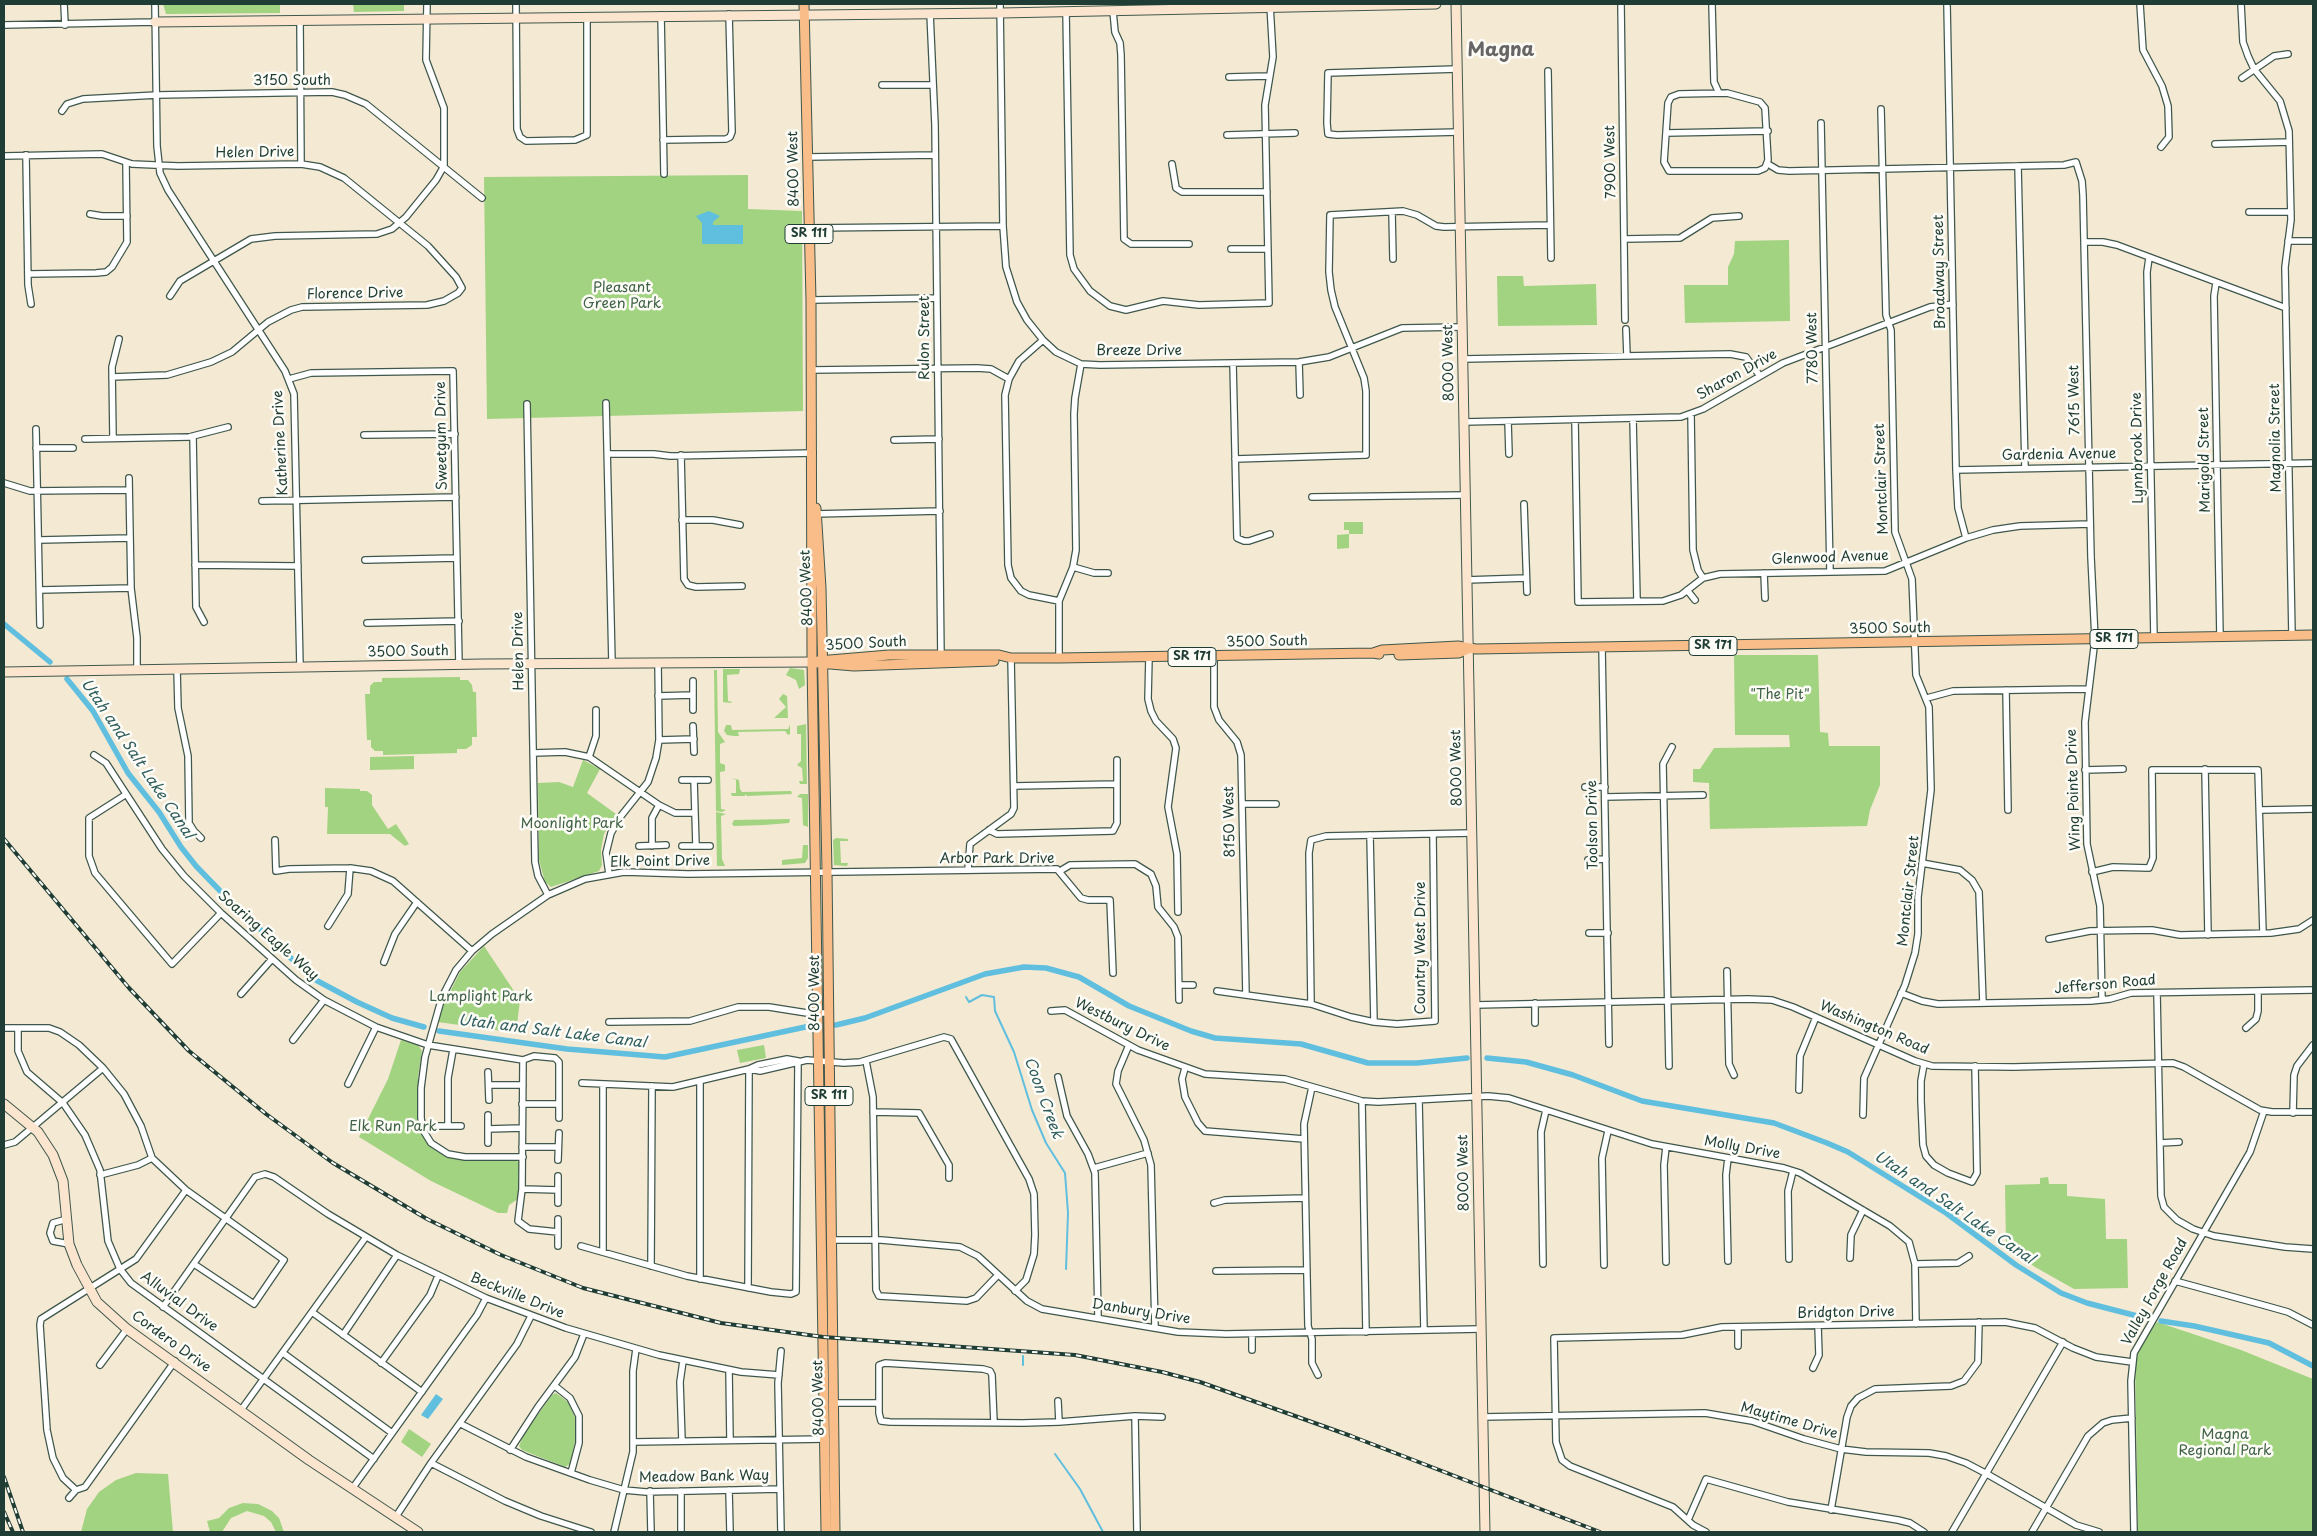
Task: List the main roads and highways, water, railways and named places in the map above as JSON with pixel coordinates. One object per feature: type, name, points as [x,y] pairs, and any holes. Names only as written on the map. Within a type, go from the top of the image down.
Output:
[{"type":"main road","name":"8400 West","points":[[804,4],[811,300],[812,453],[822,662],[827,872],[829,1061],[826,1240],[826,1532]]},
{"type":"main road","name":"8400 West","points":[[814,514],[812,662],[818,1014],[833,1403],[835,1532]]},
{"type":"main road","name":"3500 South","points":[[812,662],[942,659],[999,655],[1011,658],[1059,658],[1373,653],[1382,655],[1459,653],[1468,649],[2313,635]]},
{"type":"water","points":[[709,211],[720,216],[713,222],[713,225],[743,225],[743,244],[702,244],[702,223],[696,216]]},
{"type":"water","points":[[436,1394],[443,1399],[428,1419],[421,1415]]},
{"type":"waterway","name":"Utah and Salt Lake Canal","points":[[4,624],[50,662]]},
{"type":"waterway","name":"Utah and Salt Lake Canal","points":[[67,679],[93,711],[128,773],[159,812],[181,847],[196,866],[225,896],[312,978],[392,1018],[424,1027]]},
{"type":"waterway","name":"Utah and Salt Lake Canal","points":[[836,1025],[865,1018],[985,974],[1024,967],[1046,968],[1079,977],[1129,1006],[1191,1031],[1215,1038],[1301,1044],[1368,1063],[1417,1063],[1467,1058]]},
{"type":"waterway","name":"Coon Creek","points":[[966,997],[969,1002],[982,995],[994,997],[995,1011],[1014,1052],[1032,1110],[1046,1143],[1065,1173],[1068,1213],[1066,1269]]},
{"type":"waterway","name":"Utah and Salt Lake Canal","points":[[439,1031],[567,1049],[665,1057],[810,1026]]},
{"type":"waterway","name":"Utah and Salt Lake Canal","points":[[1487,1058],[1526,1062],[1573,1075],[1642,1101],[1774,1123],[1827,1143],[1848,1152],[1946,1213],[2016,1265],[2061,1293],[2087,1303],[2145,1318]]},
{"type":"waterway","name":"Utah and Salt Lake Canal","points":[[2161,1321],[2194,1326],[2269,1343],[2313,1366]]},
{"type":"waterway","name":"Coon Creek","points":[[1023,1356],[1023,1365]]},
{"type":"waterway","name":"Coon Creek","points":[[1055,1454],[1080,1489],[1103,1532]]},
{"type":"railway","points":[[4,839],[129,988],[189,1051],[266,1114],[333,1163],[427,1219],[501,1255],[583,1288],[721,1323],[823,1337],[1075,1355],[1162,1372],[1200,1382],[1351,1436],[1600,1532]]},
{"type":"railway","points":[[4,1477],[23,1532]]},
{"type":"railway","points":[[4,1512],[13,1532]]},
{"type":"district","name":"Magna","points":[[1501,51]]},
{"type":"park label","name":"Pleasant Green Park","points":[[622,296]]},
{"type":"park label","name":"\"The Pit\"","points":[[1780,695]]},
{"type":"park label","name":"Moonlight Park","points":[[572,824]]},
{"type":"park label","name":"Lamplight Park","points":[[481,997]]},
{"type":"park label","name":"Elk Run Park","points":[[393,1127]]},
{"type":"park label","name":"Magna Regional Park","points":[[2225,1444]]}]
